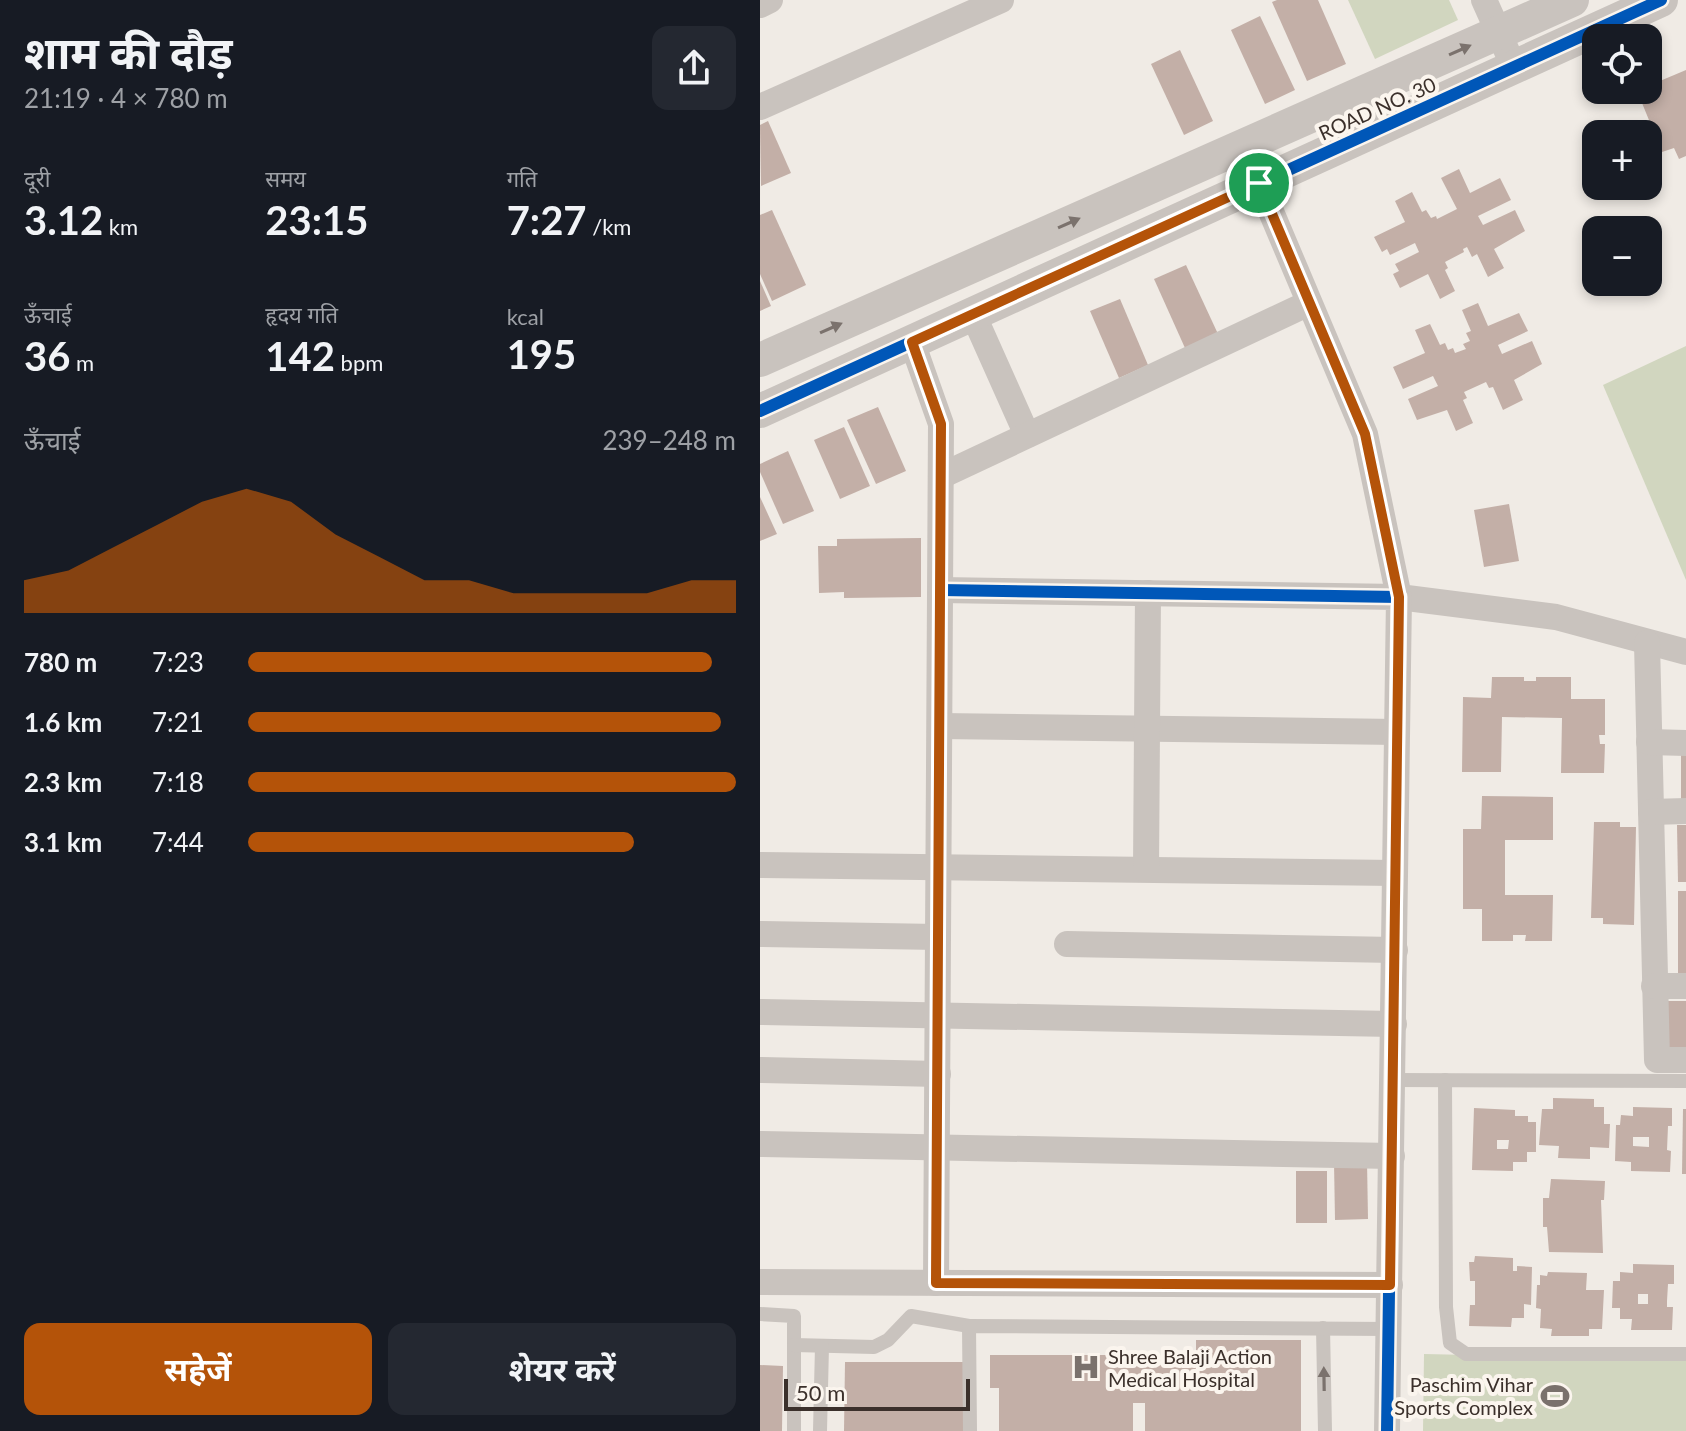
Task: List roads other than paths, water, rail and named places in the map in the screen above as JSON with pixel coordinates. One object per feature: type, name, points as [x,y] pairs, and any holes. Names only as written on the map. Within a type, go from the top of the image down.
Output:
[{"type":"street","points":[[760,5],[770,0]]},
{"type":"street","points":[[760,107],[1001,0]]},
{"type":"street","points":[[1484,0],[1514,67]]},
{"type":"street","name":"ROAD NO. 30","points":[[760,360],[1572,0]]},
{"type":"street","name":"ROAD NO. 30","points":[[760,411],[1661,0]]},
{"type":"street","points":[[1259,183],[1365,434],[1399,597],[1387,1431]]},
{"type":"street","points":[[941,476],[1309,303]]},
{"type":"street","points":[[973,314],[1027,435]]},
{"type":"street","points":[[912,342],[941,424],[936,1283]]},
{"type":"street","points":[[941,590],[1399,597],[1556,617],[1686,652]]},
{"type":"street","points":[[1146,869],[1148,593]]},
{"type":"street","points":[[1647,643],[1657,1060],[1686,1060]]},
{"type":"street","points":[[940,726],[1397,732]]},
{"type":"street","points":[[1649,742],[1686,743]]},
{"type":"street","points":[[1651,812],[1686,811]]},
{"type":"street","points":[[760,865],[1395,873]]},
{"type":"street","points":[[760,934],[938,937]]},
{"type":"street","points":[[1067,944],[1395,950]]},
{"type":"street","points":[[1654,986],[1686,986]]},
{"type":"street","points":[[760,1012],[1394,1024]]},
{"type":"street","points":[[761,1070],[938,1074]]},
{"type":"street","points":[[760,1144],[1392,1156]]},
{"type":"street","points":[[760,1282],[1390,1285]]},
{"type":"lane","points":[[1393,1080],[1686,1081]]},
{"type":"lane","points":[[1445,1080],[1446,1307],[1450,1343],[1466,1354],[1686,1354]]},
{"type":"lane","points":[[760,1314],[794,1316],[794,1431]]},
{"type":"lane","points":[[794,1345],[874,1347],[888,1340],[911,1316],[969,1326],[1389,1329]]},
{"type":"lane","points":[[969,1326],[970,1431]]},
{"type":"lane","points":[[1323,1328],[1325,1431]]},
{"type":"lane","points":[[820,1431],[822,1346]]},
{"type":"place","name":"Shree Balaji Action Medical Hospital","points":[[1086,1367]]},
{"type":"place","name":"Paschim Vihar Sports Complex","points":[[1555,1396]]}]
